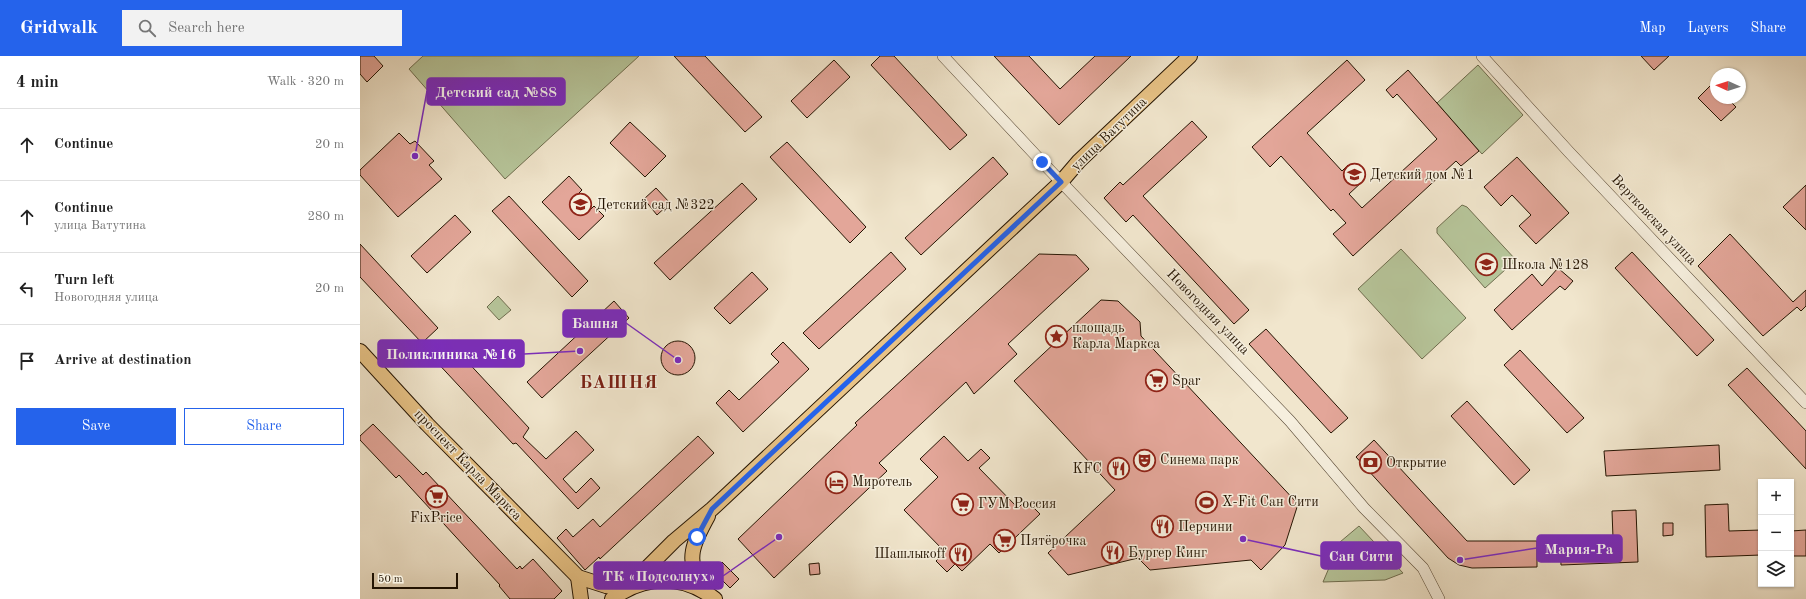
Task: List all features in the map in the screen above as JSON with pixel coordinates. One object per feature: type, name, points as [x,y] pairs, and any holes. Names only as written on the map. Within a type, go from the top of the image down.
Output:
[{"type":"main road","name":"улица Ватутина","points":[[626,589],[674,542],[712,509],[1061,182],[1079,161],[1190,56]]},
{"type":"main road","name":"проспект Карла Маркса","points":[[360,351],[427,424],[578,577]]},
{"type":"main road","points":[[712,509],[697,537],[693,550],[692,564],[695,577],[701,588],[715,599]]},
{"type":"main road","points":[[581,599],[578,577],[606,586],[626,589]]},
{"type":"main road","points":[[612,599],[626,589],[651,582],[667,580],[701,588]]},
{"type":"street","name":"Новогодняя улица","points":[[943,56],[1061,182],[1290,421],[1364,508],[1423,568],[1440,599]]},
{"type":"street","name":"Вертковская улица","points":[[1482,56],[1569,152],[1806,403]]},
{"type":"green space","points":[[423,56],[639,56],[505,179],[409,69]]},
{"type":"green space","points":[[1478,65],[1523,115],[1482,154],[1437,103]]},
{"type":"green space","points":[[1462,205],[1467,207],[1516,260],[1485,288],[1437,233],[1437,228]]},
{"type":"green space","points":[[1401,249],[1466,318],[1422,359],[1358,289]]},
{"type":"green space","points":[[498,296],[511,310],[499,320],[487,307]]},
{"type":"green space","points":[[1359,526],[1403,573],[1385,580],[1323,582],[1340,542]]},
{"type":"building","points":[[360,56],[374,56],[383,66],[367,82],[360,74]]},
{"type":"building","points":[[674,56],[705,56],[762,117],[745,132]]},
{"type":"building","points":[[880,56],[894,56],[967,135],[950,150],[871,65]]},
{"type":"building","points":[[994,56],[1029,56],[1060,89],[1095,56],[1131,56],[1059,125]]},
{"type":"building","points":[[1641,56],[1669,56],[1654,70]]},
{"type":"building","points":[[834,60],[850,77],[807,118],[791,101]]},
{"type":"building","points":[[1347,60],[1365,80],[1307,133],[1342,171],[1348,165],[1363,181],[1349,194],[1362,208],[1437,139],[1397,94],[1393,98],[1386,90],[1408,70],[1479,151],[1461,166],[1456,161],[1353,256],[1333,234],[1346,223],[1333,209],[1331,211],[1281,156],[1270,167],[1252,147]]},
{"type":"building","points":[[1710,86],[1710,104],[1733,104],[1736,107],[1721,121],[1698,98]]},
{"type":"building","points":[[1192,121],[1207,137],[1143,196],[1249,310],[1234,324],[1133,215],[1126,222],[1104,198],[1120,182],[1123,185]]},
{"type":"building","points":[[630,122],[666,156],[645,177],[610,143]]},
{"type":"building","points":[[399,133],[410,144],[415,141],[434,161],[429,165],[442,179],[398,217],[360,175],[360,170]]},
{"type":"building","points":[[787,142],[866,227],[850,243],[770,157]]},
{"type":"building","points":[[993,157],[1008,174],[921,255],[905,238]]},
{"type":"building","points":[[1517,157],[1569,213],[1536,244],[1519,226],[1531,215],[1512,195],[1501,206],[1484,187]]},
{"type":"building","points":[[569,176],[582,190],[573,199],[587,213],[594,206],[604,216],[579,240],[542,202]]},
{"type":"building","points":[[742,183],[757,199],[670,280],[654,263]]},
{"type":"building","points":[[1806,185],[1806,230],[1783,207]]},
{"type":"building","points":[[656,188],[670,203],[657,215],[644,199]]},
{"type":"building","points":[[509,196],[588,281],[572,297],[492,211]]},
{"type":"building","points":[[455,215],[471,232],[427,273],[411,256]]},
{"type":"building","points":[[1730,234],[1793,302],[1806,290],[1806,306],[1801,311],[1797,307],[1763,336],[1698,266]]},
{"type":"building","points":[[360,244],[438,328],[422,343],[360,277]]},
{"type":"building","points":[[891,252],[906,269],[819,349],[803,333]]},
{"type":"building","points":[[1632,252],[1714,340],[1697,356],[1615,268]]},
{"type":"building","points":[[1039,254],[1076,255],[1089,269],[1008,344],[1017,354],[974,394],[966,382],[879,463],[887,471],[774,578],[738,539],[857,425],[855,423]]},
{"type":"building","points":[[1558,268],[1573,281],[1565,290],[1560,286],[1512,330],[1494,310],[1532,274],[1542,286]]},
{"type":"building","points":[[752,272],[768,289],[730,324],[714,308]]},
{"type":"building","points":[[1101,300],[1118,301],[1140,322],[1141,336],[1298,504],[1285,545],[1261,570],[1251,560],[1150,570],[1138,558],[1068,575],[1048,553],[1115,490],[1014,381]]},
{"type":"building","points":[[614,301],[629,318],[542,398],[527,382]]},
{"type":"building","points":[[1266,329],[1348,418],[1331,433],[1249,344]]},
{"type":"building","name":"БАШНЯ","points":[[678,341],[690,346],[695,358],[690,370],[678,375],[666,370],[661,358],[666,346]]},
{"type":"building","points":[[783,342],[809,369],[743,432],[716,403],[729,390],[739,400],[779,362],[771,354]]},
{"type":"building","points":[[450,343],[529,428],[523,437],[546,459],[576,431],[594,450],[563,479],[576,493],[591,478],[600,488],[578,509],[516,443],[513,444],[433,358]]},
{"type":"building","points":[[1520,350],[1584,418],[1567,433],[1504,365]]},
{"type":"building","points":[[1747,368],[1806,431],[1806,469],[1728,385]]},
{"type":"building","points":[[1467,401],[1530,470],[1514,485],[1451,416]]},
{"type":"building","points":[[373,424],[423,475],[426,472],[517,569],[520,566],[522,569],[533,559],[562,591],[554,599],[510,599],[499,586],[500,585],[399,475],[396,478],[360,440],[360,436]]},
{"type":"building","points":[[698,436],[714,453],[600,559],[599,557],[585,570],[557,538],[566,529],[573,537],[593,519],[600,527]]},
{"type":"building","name":"ГУМ Россия","points":[[944,436],[968,461],[981,449],[990,458],[979,468],[1018,508],[1026,500],[1040,514],[999,553],[990,544],[962,571],[955,564],[947,572],[936,561],[945,552],[904,510],[938,477],[920,459]]},
{"type":"building","points":[[1374,440],[1467,541],[1537,541],[1537,567],[1472,568],[1459,565],[1448,558],[1356,457]]},
{"type":"building","points":[[1719,445],[1720,470],[1606,476],[1604,451]]},
{"type":"building","points":[[1728,504],[1729,531],[1758,530],[1758,555],[1706,557],[1705,505]]},
{"type":"building","points":[[1636,510],[1638,562],[1561,565],[1560,540],[1613,538],[1612,511]]},
{"type":"building","points":[[1663,523],[1673,523],[1673,535],[1663,536]]},
{"type":"building","points":[[1806,530],[1806,556],[1794,556],[1794,531]]},
{"type":"building","points":[[722,562],[739,579],[730,588],[713,571]]},
{"type":"building","points":[[819,563],[820,574],[810,575],[809,564]]},
{"type":"place","name":"Детский сад №88","points":[[415,156]]},
{"type":"place","name":"Детский дом №1","points":[[1355,175]]},
{"type":"place","name":"Детский сад №322","points":[[580,205]]},
{"type":"place","name":"Школа №128","points":[[1487,265]]},
{"type":"place","name":"площадь Карла Маркса","points":[[1057,336]]},
{"type":"place","name":"Поликлиника №16","points":[[580,351]]},
{"type":"place","name":"Башня","points":[[678,360]]},
{"type":"place","name":"Spar","points":[[1156,381]]},
{"type":"place","name":"Синема парк","points":[[1144,460]]},
{"type":"place","name":"Открытие","points":[[1371,463]]},
{"type":"place","name":"KFC","points":[[1118,469]]},
{"type":"place","name":"Миротель","points":[[836,482]]},
{"type":"place","name":"FixPrice","points":[[436,496]]},
{"type":"place","name":"X-Fit Сан Сити","points":[[1207,502]]},
{"type":"place","name":"ГУМ Россия","points":[[962,504]]},
{"type":"place","name":"Перчини","points":[[1163,527]]},
{"type":"place","name":"ТК «Подсолнух»","points":[[779,537]]},
{"type":"place","name":"Сан Сити","points":[[1243,539]]},
{"type":"place","name":"Пятёрочка","points":[[1004,541]]},
{"type":"place","name":"Бургер Кинг","points":[[1112,553]]},
{"type":"place","name":"Шашлыкоff","points":[[961,554]]},
{"type":"place","name":"Мария-Ра","points":[[1460,560]]},
{"type":"district","name":"БАШНЯ","points":[[619,383]]},
{"type":"route","points":[[697,537],[712,509],[1044,196],[1061,182],[1042,162]]}]
